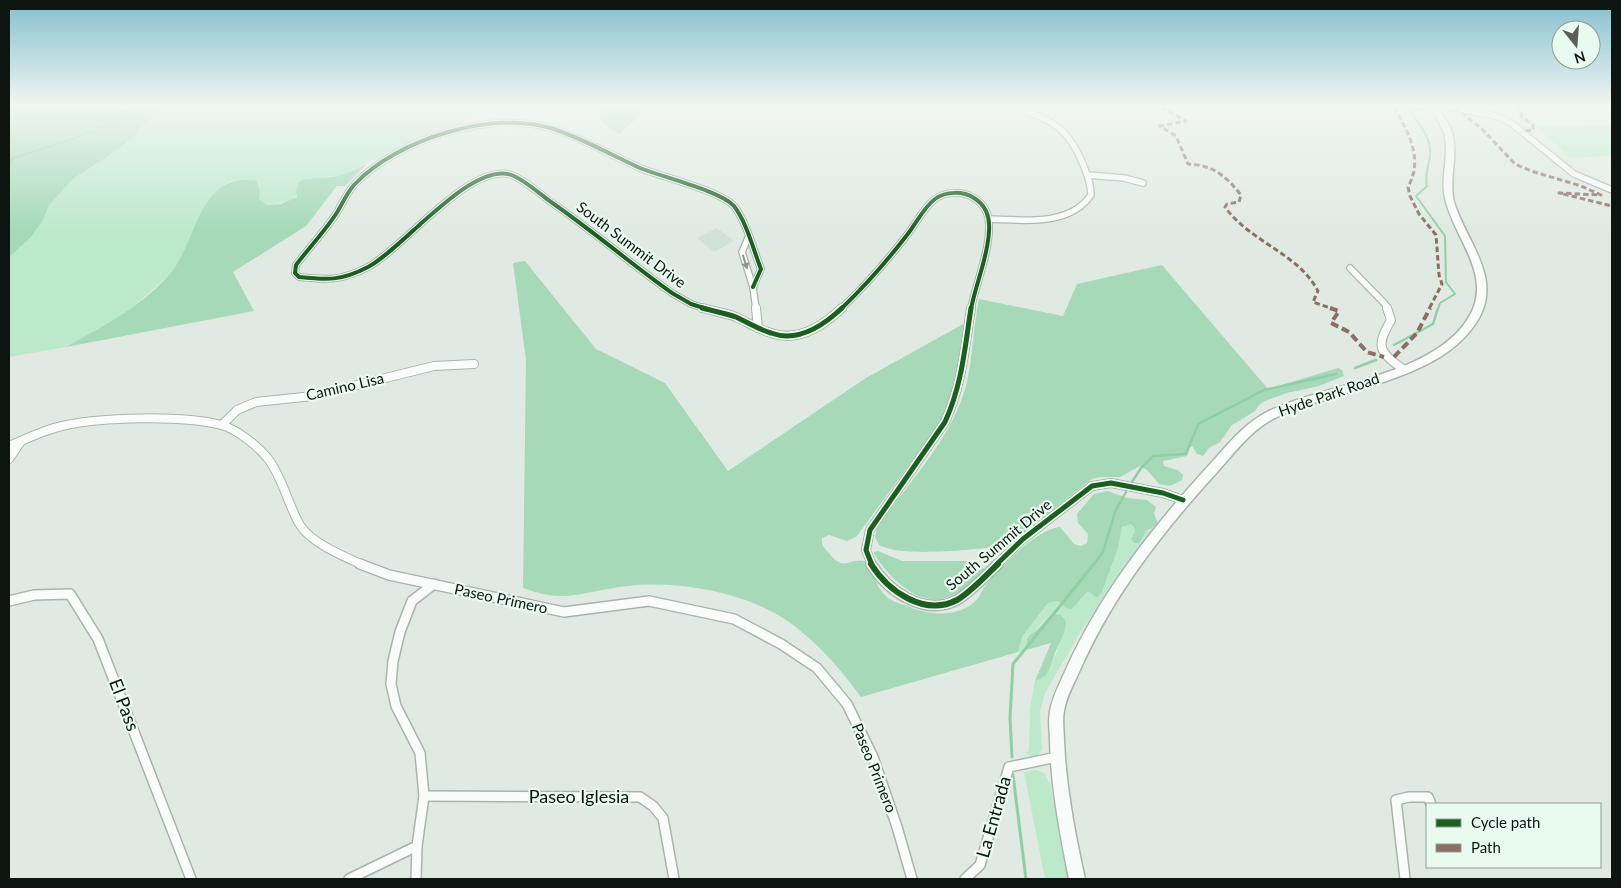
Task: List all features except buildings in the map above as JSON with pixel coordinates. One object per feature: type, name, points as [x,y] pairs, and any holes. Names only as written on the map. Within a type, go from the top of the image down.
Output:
[{"type":"main road","name":"Hyde Park Road","points":[[1077,879],[1060,793],[1056,711],[1093,626],[1183,500],[1250,429],[1269,416],[1298,403],[1404,370],[1431,358],[1449,346],[1464,332],[1474,318],[1483,297],[1476,257],[1450,203],[1446,184],[1449,148]]},
{"type":"street","name":"South Summit Drive","points":[[410,148],[384,160],[353,186],[337,212],[296,265],[295,273],[299,276],[335,280],[366,268],[384,257],[451,199],[478,180],[494,174],[505,174],[514,176],[574,217],[690,304],[736,318],[774,335],[791,337],[810,333],[831,319],[899,245],[932,201],[940,196],[955,193],[975,198],[984,206],[989,219],[985,255],[971,307],[964,367],[954,405],[936,436],[870,530],[866,546],[867,553],[876,569],[891,587],[906,597],[926,604],[942,604],[951,602],[964,595],[1028,535],[1092,486],[1110,483],[1163,493],[1183,500]]},
{"type":"street","name":"South Summit Drive","points":[[598,148],[657,175],[723,197],[733,205],[739,214],[761,269],[753,287]]},
{"type":"street","points":[[989,219],[1050,218],[1072,212],[1083,206],[1090,198],[1092,191],[1088,175],[1074,148]]},
{"type":"street","points":[[1542,148],[1574,174],[1612,190]]},
{"type":"street","points":[[1088,175],[1124,178],[1143,183]]},
{"type":"street","name":"South Summit Drive","points":[[748,238],[742,252],[753,287],[758,328]]},
{"type":"street","points":[[1350,268],[1388,309],[1391,320],[1381,337],[1380,344],[1385,354],[1404,370]]},
{"type":"street","name":"Camino Lisa","points":[[222,425],[235,411],[250,403],[312,396],[408,372],[460,363],[474,364]]},
{"type":"street","name":"Paseo Primero","points":[[9,446],[62,426],[115,419],[181,420],[222,425],[256,445],[270,462],[301,528],[317,541],[344,557],[389,575],[564,612],[649,601],[734,619],[781,644],[817,668],[847,704],[873,757],[898,827],[912,879]]},
{"type":"street","points":[[9,459],[20,443]]},
{"type":"street","points":[[416,879],[417,846],[424,796],[420,753],[396,706],[391,684],[400,632],[412,601],[434,584]]},
{"type":"street","name":"El Pass","points":[[9,601],[34,595],[70,594],[98,639],[191,879]]},
{"type":"street","name":"La Entrada","points":[[966,879],[980,866],[1009,767],[1057,757]]},
{"type":"street","name":"Paseo Iglesia","points":[[424,796],[640,797],[653,806],[663,818],[674,879]]},
{"type":"street","points":[[1405,879],[1396,800],[1409,797],[1428,797],[1431,803]]},
{"type":"street","points":[[349,879],[417,846]]},
{"type":"shaded area","points":[[717,228],[734,241],[714,252],[697,238]]},
{"type":"green space","points":[[9,148],[120,148],[74,178],[49,205],[43,220],[31,237],[9,257]]},
{"type":"green space","points":[[397,148],[344,174],[318,179],[308,178],[293,199],[283,203],[267,205],[259,199],[260,192],[231,181],[221,187],[207,202],[180,260],[169,275],[125,314],[66,347],[9,357],[9,257],[43,220],[49,205],[74,178],[119,149]]},
{"type":"green space","points":[[1560,148],[1612,148],[1612,156],[1570,158]]},
{"type":"green space","points":[[367,164],[345,186],[337,186],[306,226],[233,272],[254,311],[66,347],[108,324],[133,307],[169,275],[179,261],[211,197],[222,187],[237,181],[257,181],[260,192],[259,199],[267,205],[281,204],[297,197],[296,190],[300,181],[337,176]]},
{"type":"green space","points":[[525,261],[596,349],[665,383],[728,471],[866,378],[965,323],[955,386],[941,421],[857,536],[847,541],[829,535],[822,538],[823,546],[838,562],[868,562],[880,589],[895,602],[927,612],[955,612],[964,609],[979,597],[1000,569],[1030,541],[1041,534],[1060,527],[1074,544],[1081,546],[1087,543],[1088,534],[1078,523],[1077,514],[1094,494],[1108,491],[1127,498],[1147,500],[1156,507],[1154,513],[1158,524],[1146,531],[1139,543],[1134,543],[1131,539],[1135,532],[1131,524],[1122,527],[1118,548],[1102,592],[1098,597],[1087,592],[1072,609],[1066,608],[1058,601],[1048,603],[1022,637],[1018,652],[861,697],[831,660],[797,628],[780,616],[739,598],[693,587],[670,585],[627,586],[577,595],[560,596],[546,595],[523,588],[526,360],[513,263]]},
{"type":"green space","points":[[1162,265],[1268,389],[1338,368],[1342,370],[1344,376],[1319,386],[1287,393],[1265,401],[1255,411],[1232,425],[1220,442],[1209,448],[1203,456],[1197,454],[1192,446],[1189,448],[1187,456],[1163,461],[1164,466],[1178,470],[1183,475],[1182,480],[1170,486],[1159,484],[1147,470],[1140,466],[1120,477],[1092,479],[1009,544],[999,547],[920,552],[890,549],[879,545],[875,537],[877,528],[939,443],[959,406],[966,386],[972,354],[979,299],[1063,316],[1077,284]]},
{"type":"green space","points":[[1126,524],[1131,524],[1135,527],[1135,532],[1143,534],[1158,524],[1081,631],[1045,693],[1040,711],[1042,749],[1038,756],[1034,757],[1025,753],[1029,751],[1030,708],[1035,681],[1042,678],[1050,669],[1066,628],[1057,613],[1051,613],[1027,639],[1026,650],[1018,652],[1022,637],[1048,603],[1058,601],[1066,608],[1079,602],[1087,592],[1102,592],[1118,548],[1121,530]]},
{"type":"green space","points":[[878,551],[902,561],[969,561],[978,563],[984,569],[983,573],[955,594],[939,599],[928,599],[906,589],[897,581],[874,554],[874,552]]},
{"type":"green space","points":[[1052,613],[1064,618],[1066,623],[1065,629],[1048,673],[1035,681],[1051,643],[1026,650],[1027,639]]},
{"type":"green space","points":[[1037,770],[1044,773],[1050,784],[1068,879],[1045,879],[1024,772]]},
{"type":"waterway","points":[[9,165],[13,158],[44,148]]},
{"type":"waterway","points":[[1430,148],[1426,178],[1427,186],[1416,196],[1445,236],[1446,282],[1455,294],[1440,303],[1438,309]]},
{"type":"waterway","points":[[1394,345],[1433,324],[1438,308]]},
{"type":"waterway","points":[[1355,368],[1376,360]]},
{"type":"waterway","points":[[1132,482],[1141,468],[1153,456],[1186,454],[1198,424],[1264,390],[1336,374]]},
{"type":"waterway","points":[[1093,565],[1103,552],[1115,512],[1126,492]]},
{"type":"waterway","points":[[1012,757],[1010,718],[1013,664],[1094,564]]},
{"type":"waterway","points":[[1013,775],[1026,879]]},
{"type":"marked path","points":[[1181,148],[1188,164],[1205,166],[1219,172],[1230,182],[1241,195],[1239,202],[1227,204],[1225,207],[1245,229],[1302,268],[1312,279],[1318,291],[1313,302],[1339,311],[1331,323],[1349,332],[1367,352],[1384,357]]},
{"type":"marked path","points":[[1394,357],[1417,333],[1442,284],[1439,275],[1436,235],[1419,214],[1410,196],[1408,187],[1413,178],[1416,160],[1413,148]]},
{"type":"marked path","points":[[1500,148],[1515,164],[1521,167],[1581,186],[1601,195],[1559,193],[1612,206]]},
{"type":"cycle path","points":[[410,148],[375,167],[351,188],[336,214],[296,265],[295,273],[299,277],[318,280],[337,279],[375,264],[467,186],[482,178],[495,174],[504,174],[514,176],[553,203],[616,249],[662,286],[682,299],[691,304],[732,316],[770,333],[790,337],[805,333],[822,324],[856,296],[899,246],[925,209],[936,198],[941,195],[958,193],[974,198],[980,203],[985,208],[988,216],[988,240],[974,293],[958,390],[945,422],[870,530],[867,541],[866,550],[877,572],[892,589],[912,600],[922,604],[933,605],[956,600],[968,592],[1023,539],[1092,486],[1111,483],[1163,493],[1183,500]]},
{"type":"cycle path","points":[[598,148],[657,175],[723,197],[733,205],[739,214],[761,269],[753,287]]}]
